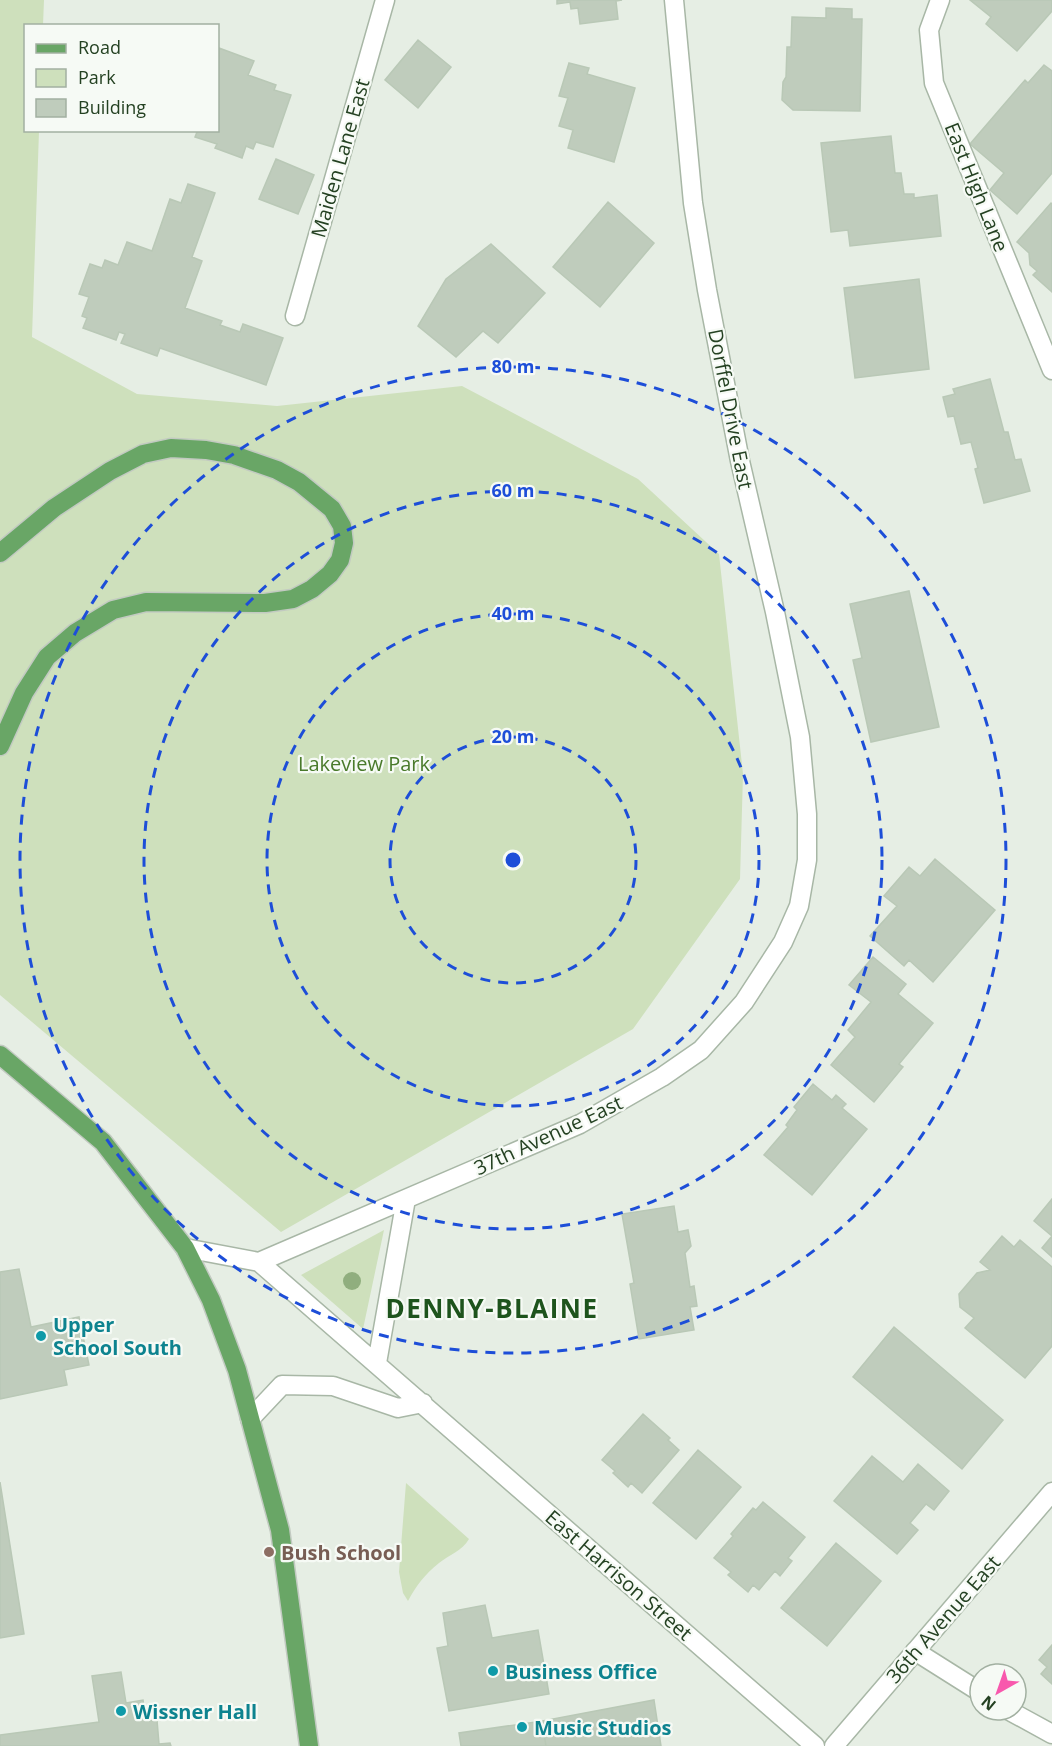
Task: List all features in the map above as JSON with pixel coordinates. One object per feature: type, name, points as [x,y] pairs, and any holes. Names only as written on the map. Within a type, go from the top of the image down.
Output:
[{"type":"main road","points":[[0,553],[54,508],[110,471],[142,454],[171,448],[206,450],[234,455],[277,470],[299,482],[332,509],[342,526],[344,543],[340,560],[330,574],[312,589],[293,599],[265,603],[146,602],[113,610],[75,633],[47,657],[24,693],[0,746]]},
{"type":"main road","points":[[0,1055],[103,1142],[185,1248],[212,1300],[237,1370],[280,1530],[309,1746]]},
{"type":"street","name":"Maiden Lane East","points":[[294,316],[385,0]]},
{"type":"street","name":"Dorffel Drive East","points":[[674,0],[693,203],[705,279],[740,461],[775,612],[800,737],[807,814]]},
{"type":"street","name":"East High Lane","points":[[940,0],[929,30],[934,83],[1052,370]]},
{"type":"street","name":"37th Avenue East","points":[[259,1262],[580,1124],[662,1077],[701,1050],[744,1002],[783,942],[799,906],[807,860],[807,814]]},
{"type":"street","points":[[377,1363],[406,1200]]},
{"type":"street","name":"East Harrison Street","points":[[185,1248],[259,1262],[815,1746]]},
{"type":"street","points":[[250,1419],[282,1385],[333,1386],[398,1408],[423,1403]]},
{"type":"street","name":"36th Avenue East","points":[[834,1746],[1052,1492]]},
{"type":"street","points":[[915,1651],[968,1684]]},
{"type":"street","points":[[1028,1721],[1052,1734]]},
{"type":"green space","name":"Lakeview Park","points":[[0,0],[44,0],[43,24],[24,24],[24,132],[39,132],[32,337],[137,394],[277,406],[462,386],[638,479],[719,554],[743,774],[740,879],[633,1029],[281,1232],[0,995]]},
{"type":"green space","points":[[384,1230],[363,1329],[301,1275]]},
{"type":"green space","points":[[406,1483],[469,1539],[459,1550],[429,1571],[408,1601],[403,1593],[399,1572]]},
{"type":"building","points":[[557,0],[622,0],[616,1],[618,19],[580,24],[578,8],[571,9],[570,2],[557,4]]},
{"type":"building","points":[[970,0],[1052,0],[1052,11],[1017,51],[986,24],[991,17]]},
{"type":"building","points":[[826,8],[852,9],[852,19],[862,19],[860,111],[793,110],[782,100],[783,82],[786,77],[787,47],[791,47],[792,17],[826,18]]},
{"type":"building","points":[[418,40],[451,67],[418,108],[385,80]]},
{"type":"building","points":[[219,48],[254,61],[248,75],[276,85],[274,90],[291,95],[273,147],[256,142],[253,149],[246,146],[242,158],[215,148],[217,144],[195,137],[197,132],[219,132]]},
{"type":"building","points":[[569,63],[589,68],[587,74],[635,88],[614,162],[568,148],[573,130],[559,126],[568,98],[559,96]]},
{"type":"building","points":[[1044,65],[1052,71],[1052,173],[1017,214],[990,190],[1004,173],[970,144],[1025,80],[1028,83]]},
{"type":"building","points":[[891,136],[895,173],[901,173],[904,194],[914,194],[914,198],[937,195],[941,236],[850,246],[848,230],[831,232],[821,143]]},
{"type":"building","points":[[276,159],[314,175],[298,214],[259,199]]},
{"type":"building","points":[[188,184],[215,193],[192,257],[202,261],[185,308],[222,321],[220,325],[240,332],[243,324],[283,338],[266,385],[160,348],[157,356],[121,343],[125,334],[119,332],[116,340],[83,328],[87,318],[82,316],[89,297],[79,294],[90,264],[102,268],[105,260],[118,265],[127,242],[152,251],[170,199],[181,203]]},
{"type":"building","points":[[608,202],[654,243],[600,307],[553,267]]},
{"type":"building","points":[[1051,203],[1052,292],[1033,275],[1037,271],[1030,265],[1029,253],[1017,242]]},
{"type":"building","points":[[491,244],[545,293],[498,343],[483,331],[456,357],[418,326],[446,279]]},
{"type":"building","points":[[919,279],[929,369],[855,378],[844,288]]},
{"type":"building","points":[[990,379],[1004,432],[1008,432],[1015,460],[1021,459],[1030,491],[984,503],[971,442],[961,444],[954,416],[948,417],[943,397],[955,394],[953,389]]},
{"type":"building","points":[[909,591],[939,727],[871,742],[853,660],[862,658],[850,604]]},
{"type":"building","points":[[935,859],[995,910],[933,982],[909,960],[904,966],[870,936],[897,906],[884,896],[909,867],[920,876]]},
{"type":"building","points":[[873,957],[906,984],[898,994],[933,1023],[899,1064],[903,1067],[874,1102],[831,1065],[855,1037],[848,1030],[871,1002],[849,985]]},
{"type":"building","points":[[813,1084],[832,1100],[836,1095],[846,1104],[842,1108],[867,1129],[812,1195],[764,1155],[788,1127],[786,1125],[797,1110],[794,1107]]},
{"type":"building","points":[[1052,1199],[1052,1236],[1034,1221]]},
{"type":"building","points":[[674,1206],[678,1232],[688,1230],[691,1246],[685,1253],[690,1287],[694,1286],[697,1306],[690,1307],[694,1330],[639,1339],[630,1284],[634,1283],[622,1214]]},
{"type":"building","points":[[1002,1236],[1014,1247],[1020,1240],[1052,1267],[1052,1346],[1025,1378],[965,1328],[974,1318],[960,1307],[959,1294],[977,1273],[990,1270],[980,1262]]},
{"type":"building","points":[[1052,1236],[1052,1257],[1042,1248]]},
{"type":"building","name":"Upper School South","points":[[19,1269],[31,1327],[79,1317],[89,1365],[64,1370],[67,1385],[0,1399],[0,1272]]},
{"type":"building","points":[[894,1327],[1003,1420],[962,1469],[853,1377]]},
{"type":"building","points":[[643,1414],[670,1438],[668,1440],[679,1450],[642,1493],[631,1483],[628,1487],[602,1460]]},
{"type":"building","points":[[698,1450],[741,1487],[696,1539],[653,1503]]},
{"type":"building","points":[[872,1456],[903,1482],[918,1464],[949,1491],[934,1510],[926,1504],[910,1523],[918,1530],[897,1554],[834,1501]]},
{"type":"building","points":[[0,1482],[24,1634],[0,1638]]},
{"type":"building","points":[[763,1502],[805,1537],[788,1558],[792,1561],[780,1576],[775,1571],[759,1590],[753,1585],[748,1592],[728,1575],[731,1572],[714,1558],[753,1508],[756,1510]]},
{"type":"building","points":[[836,1543],[881,1581],[827,1646],[781,1608]]},
{"type":"building","name":"Business Office","points":[[485,1605],[492,1638],[538,1630],[549,1694],[449,1711],[437,1648],[448,1646],[443,1613]]},
{"type":"building","points":[[1052,1645],[1052,1684],[1041,1674],[1047,1667],[1039,1660]]},
{"type":"building","name":"Wissner Hall","points":[[121,1672],[126,1703],[143,1700],[146,1721],[157,1720],[159,1744],[170,1743],[171,1746],[0,1746],[0,1735],[99,1722],[92,1676]]},
{"type":"building","points":[[654,1700],[661,1746],[546,1746],[542,1721]]},
{"type":"building","name":"Music Studios","points":[[542,1721],[546,1746],[461,1746],[459,1733]]},
{"type":"place","name":"Upper School South","points":[[41,1336]]},
{"type":"place","name":"Bush School","points":[[269,1552]]},
{"type":"place","name":"Business Office","points":[[493,1671]]},
{"type":"place","name":"Wissner Hall","points":[[121,1711]]},
{"type":"place","name":"Music Studios","points":[[522,1727]]},
{"type":"district","name":"DENNY-BLAINE","points":[[492,1308]]}]
